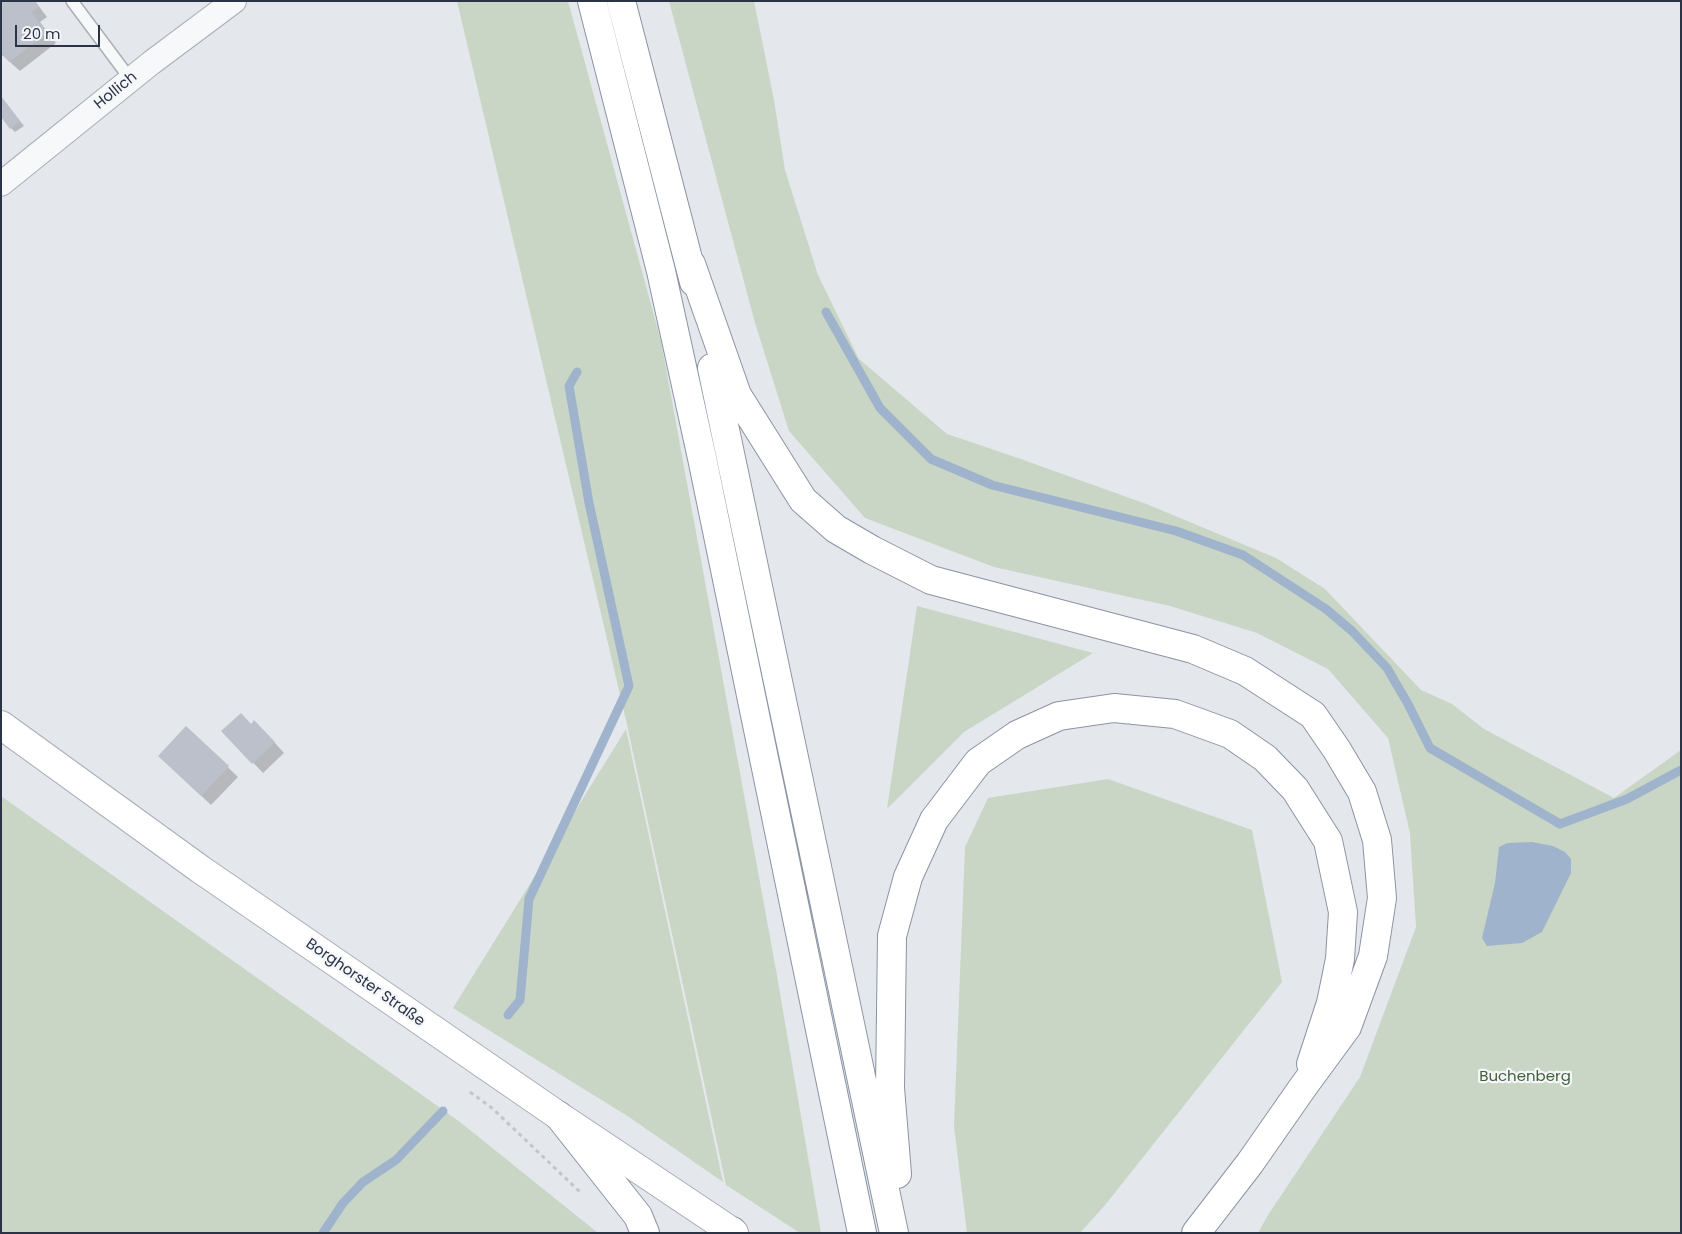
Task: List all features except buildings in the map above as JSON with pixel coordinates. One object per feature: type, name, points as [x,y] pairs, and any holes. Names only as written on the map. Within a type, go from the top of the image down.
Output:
[{"type":"main road","points":[[592,1],[661,271],[702,458],[862,1233]]},
{"type":"main road","points":[[621,1],[691,264],[894,1233]]},
{"type":"main road","points":[[691,264],[737,396],[803,500],[836,529],[930,580],[1193,649],[1245,671],[1313,715],[1362,792],[1377,840],[1382,898],[1373,956],[1347,1027],[1250,1163],[1196,1233]]},
{"type":"main road","points":[[901,1233],[890,1088],[892,936],[908,877],[934,820],[978,762],[1016,735],[1059,716],[1114,708],[1175,714],[1230,734],[1265,758],[1295,789],[1328,841],[1343,912],[1340,959],[1331,1003],[1303,1087]]},
{"type":"main road","name":"Borghorster Straße","points":[[1,725],[200,869],[559,1116],[732,1232]]},
{"type":"main road","points":[[559,1116],[638,1216],[645,1233]]},
{"type":"street","name":"Hollich","points":[[1,184],[234,1]]},
{"type":"lane","points":[[72,1],[131,80]]},
{"type":"path","points":[[468,1091],[492,1108],[583,1194]]},
{"type":"green space","points":[[457,1],[568,1],[661,341],[776,970],[821,1233],[800,1233],[726,1185],[626,720]]},
{"type":"green space","name":"Buchenberg","points":[[669,1],[754,1],[774,100],[785,170],[818,275],[859,359],[947,434],[1149,505],[1276,558],[1325,589],[1421,690],[1452,704],[1484,729],[1614,798],[1681,750],[1681,1233],[1258,1233],[1360,1077],[1416,927],[1410,833],[1388,738],[1328,669],[1257,633],[1170,606],[994,567],[865,518],[789,431],[755,323]]},
{"type":"green space","points":[[917,606],[1093,653],[964,732],[887,809]]},
{"type":"green space","points":[[626,729],[723,1182],[629,1117],[453,1008]]},
{"type":"green space","points":[[1108,779],[1252,830],[1282,982],[1106,1204],[1080,1233],[967,1233],[954,1126],[965,847],[988,798]]},
{"type":"green space","points":[[1,796],[460,1122],[598,1233],[1,1233]]},
{"type":"water","points":[[1532,842],[1553,846],[1565,852],[1571,859],[1571,873],[1542,932],[1522,943],[1487,946],[1482,938],[1495,883],[1499,847],[1507,843]]},
{"type":"waterway","points":[[826,312],[880,408],[931,459],[992,485],[1176,531],[1243,555],[1326,609],[1352,631],[1387,668],[1430,748],[1560,824],[1627,799],[1681,770]]},
{"type":"waterway","points":[[508,1015],[520,1000],[529,899],[629,686],[589,503],[569,386],[577,372]]},
{"type":"waterway","points":[[323,1233],[343,1203],[363,1182],[396,1160],[443,1111]]}]
